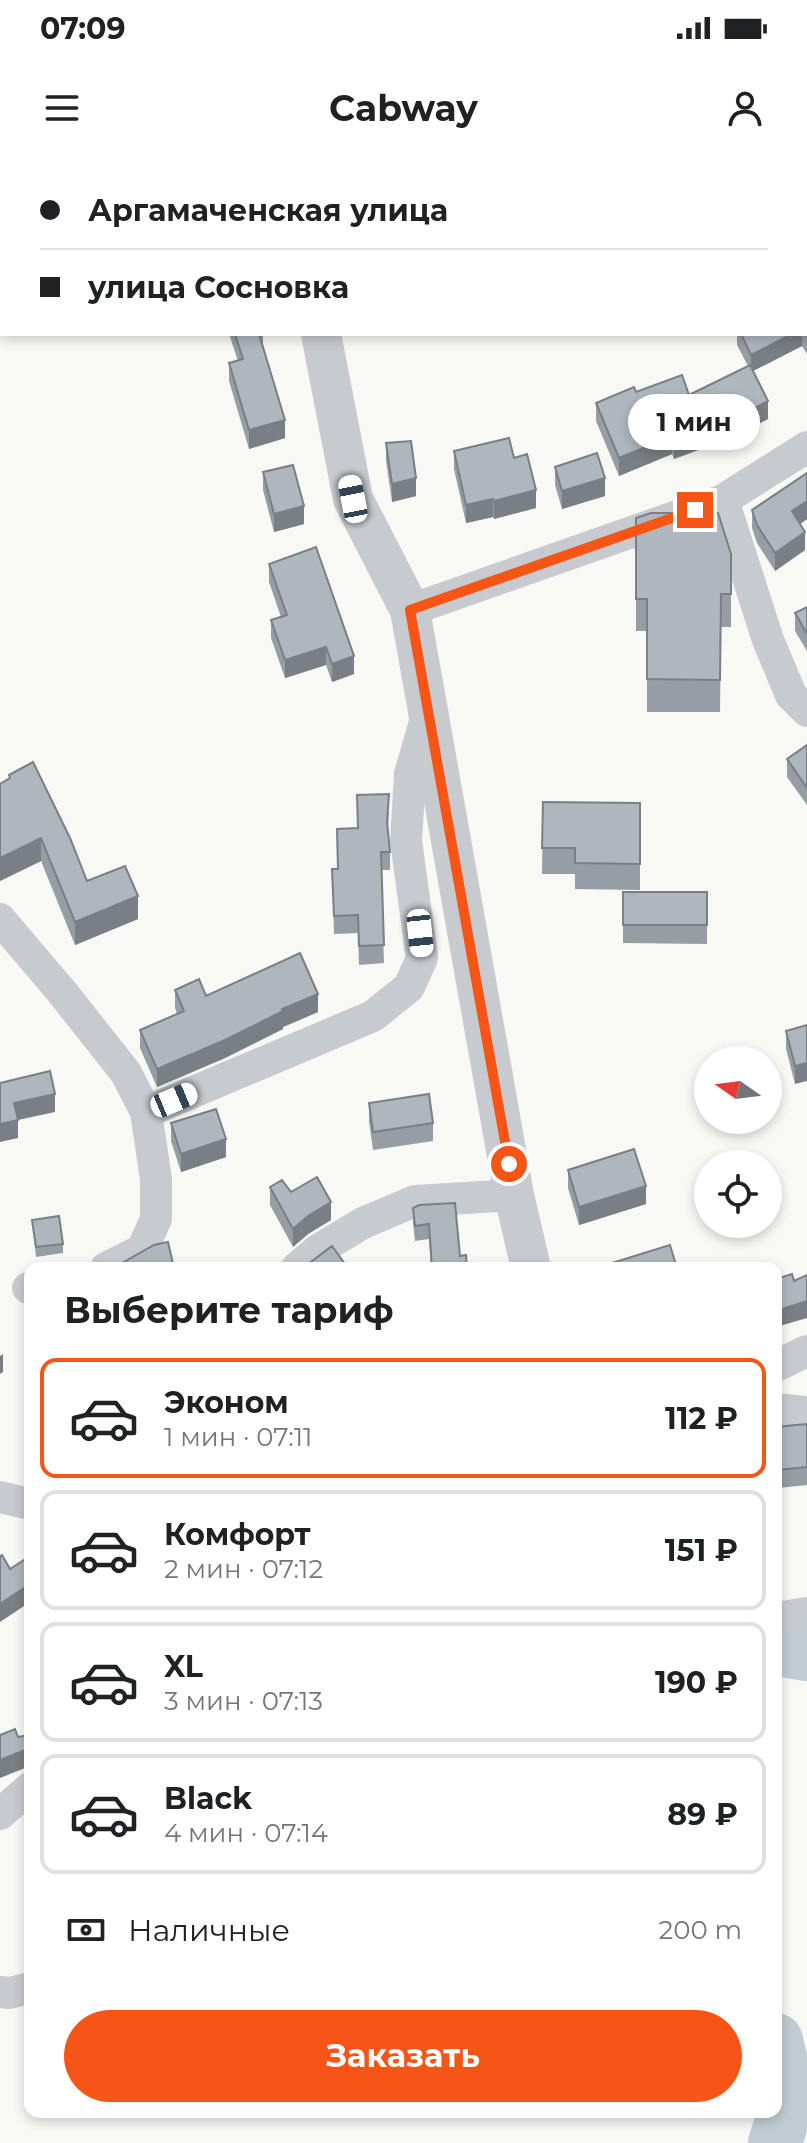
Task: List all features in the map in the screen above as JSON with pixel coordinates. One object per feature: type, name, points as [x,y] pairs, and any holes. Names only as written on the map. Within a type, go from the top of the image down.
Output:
[{"type":"street","points":[[321,336],[353,499],[410,610],[514,1195],[530,1262]]},
{"type":"street","points":[[410,610],[723,500],[807,447]]},
{"type":"street","points":[[723,500],[768,640],[791,695],[807,711]]},
{"type":"street","points":[[146,1112],[373,1016],[409,987],[422,958],[406,841],[409,787],[428,712]]},
{"type":"street","points":[[0,919],[126,1073],[146,1112],[156,1179],[156,1219],[142,1250],[118,1262]]},
{"type":"street","points":[[304,1262],[363,1223],[415,1201],[514,1195]]},
{"type":"street","points":[[782,1363],[807,1351]]},
{"type":"street","points":[[782,1410],[807,1412]]},
{"type":"street","points":[[0,1497],[24,1503]]},
{"type":"street","points":[[782,1617],[807,1613]]},
{"type":"street","points":[[0,1814],[24,1793]]},
{"type":"street","points":[[0,1992],[24,1989]]},
{"type":"building","points":[[236,336],[260,336],[285,420],[249,430],[229,363],[243,359]]},
{"type":"building","points":[[742,336],[788,336],[751,355]]},
{"type":"building","points":[[750,365],[768,401],[718,427],[674,441],[672,436],[619,458],[596,403],[634,387],[636,392],[682,375],[689,395]]},
{"type":"building","points":[[509,438],[514,458],[527,454],[536,490],[466,505],[454,451]]},
{"type":"building","points":[[411,441],[416,478],[392,484],[386,443]]},
{"type":"building","points":[[597,453],[605,478],[562,491],[555,467]]},
{"type":"building","points":[[293,465],[304,506],[274,514],[263,472]]},
{"type":"building","points":[[807,473],[807,501],[792,511],[805,532],[775,553],[757,525],[752,510]]},
{"type":"building","points":[[651,513],[718,513],[731,554],[731,594],[721,594],[720,680],[647,679],[647,599],[636,599],[636,518]]},
{"type":"building","points":[[316,547],[354,656],[332,664],[326,647],[285,660],[271,620],[287,615],[269,564]]},
{"type":"building","points":[[807,607],[807,634],[795,613]]},
{"type":"building","points":[[807,745],[807,788],[787,759]]},
{"type":"building","points":[[33,762],[87,881],[125,866],[138,896],[75,922],[41,838],[0,858],[0,784],[10,778],[9,775]]},
{"type":"building","points":[[389,794],[387,822],[390,852],[381,852],[384,945],[359,946],[358,915],[334,916],[332,869],[338,869],[337,829],[358,828],[357,795]]},
{"type":"building","points":[[543,802],[640,803],[640,864],[575,863],[575,848],[542,848]]},
{"type":"building","points":[[623,892],[707,892],[707,925],[623,925]]},
{"type":"building","points":[[300,953],[318,994],[282,1009],[225,1040],[157,1069],[140,1030],[184,1011],[175,990],[199,979],[206,996]]},
{"type":"building","points":[[807,1025],[807,1063],[795,1066],[786,1031]]},
{"type":"building","points":[[50,1071],[55,1094],[14,1103],[18,1120],[0,1124],[0,1083]]},
{"type":"building","points":[[429,1094],[433,1123],[373,1132],[369,1103]]},
{"type":"building","points":[[216,1109],[226,1139],[181,1154],[171,1123]]},
{"type":"building","points":[[634,1149],[646,1186],[579,1207],[568,1170]]},
{"type":"building","points":[[317,1177],[331,1202],[293,1229],[270,1187],[282,1180],[291,1192]]},
{"type":"building","points":[[455,1203],[460,1256],[466,1255],[467,1262],[432,1262],[429,1224],[415,1226],[413,1208]]},
{"type":"building","points":[[59,1216],[63,1244],[36,1247],[32,1220]]},
{"type":"building","points":[[168,1242],[173,1262],[124,1262],[154,1245]]},
{"type":"building","points":[[670,1245],[675,1262],[615,1262]]},
{"type":"building","points":[[332,1246],[344,1262],[311,1262]]},
{"type":"building","points":[[792,1274],[794,1281],[807,1275],[807,1301],[782,1309],[782,1277]]},
{"type":"building","points":[[807,1424],[807,1467],[782,1470],[782,1426]]},
{"type":"building","points":[[0,1556],[10,1569],[24,1560],[24,1588],[0,1604]]},
{"type":"building","points":[[15,1729],[18,1737],[24,1736],[24,1750],[0,1760],[0,1735]]},
{"type":"waterway","points":[[782,1650],[807,1654]]},
{"type":"waterway","points":[[775,2143],[789,2098],[782,2067]]},
{"type":"route","points":[[509,1164],[410,610],[695,510]]}]
